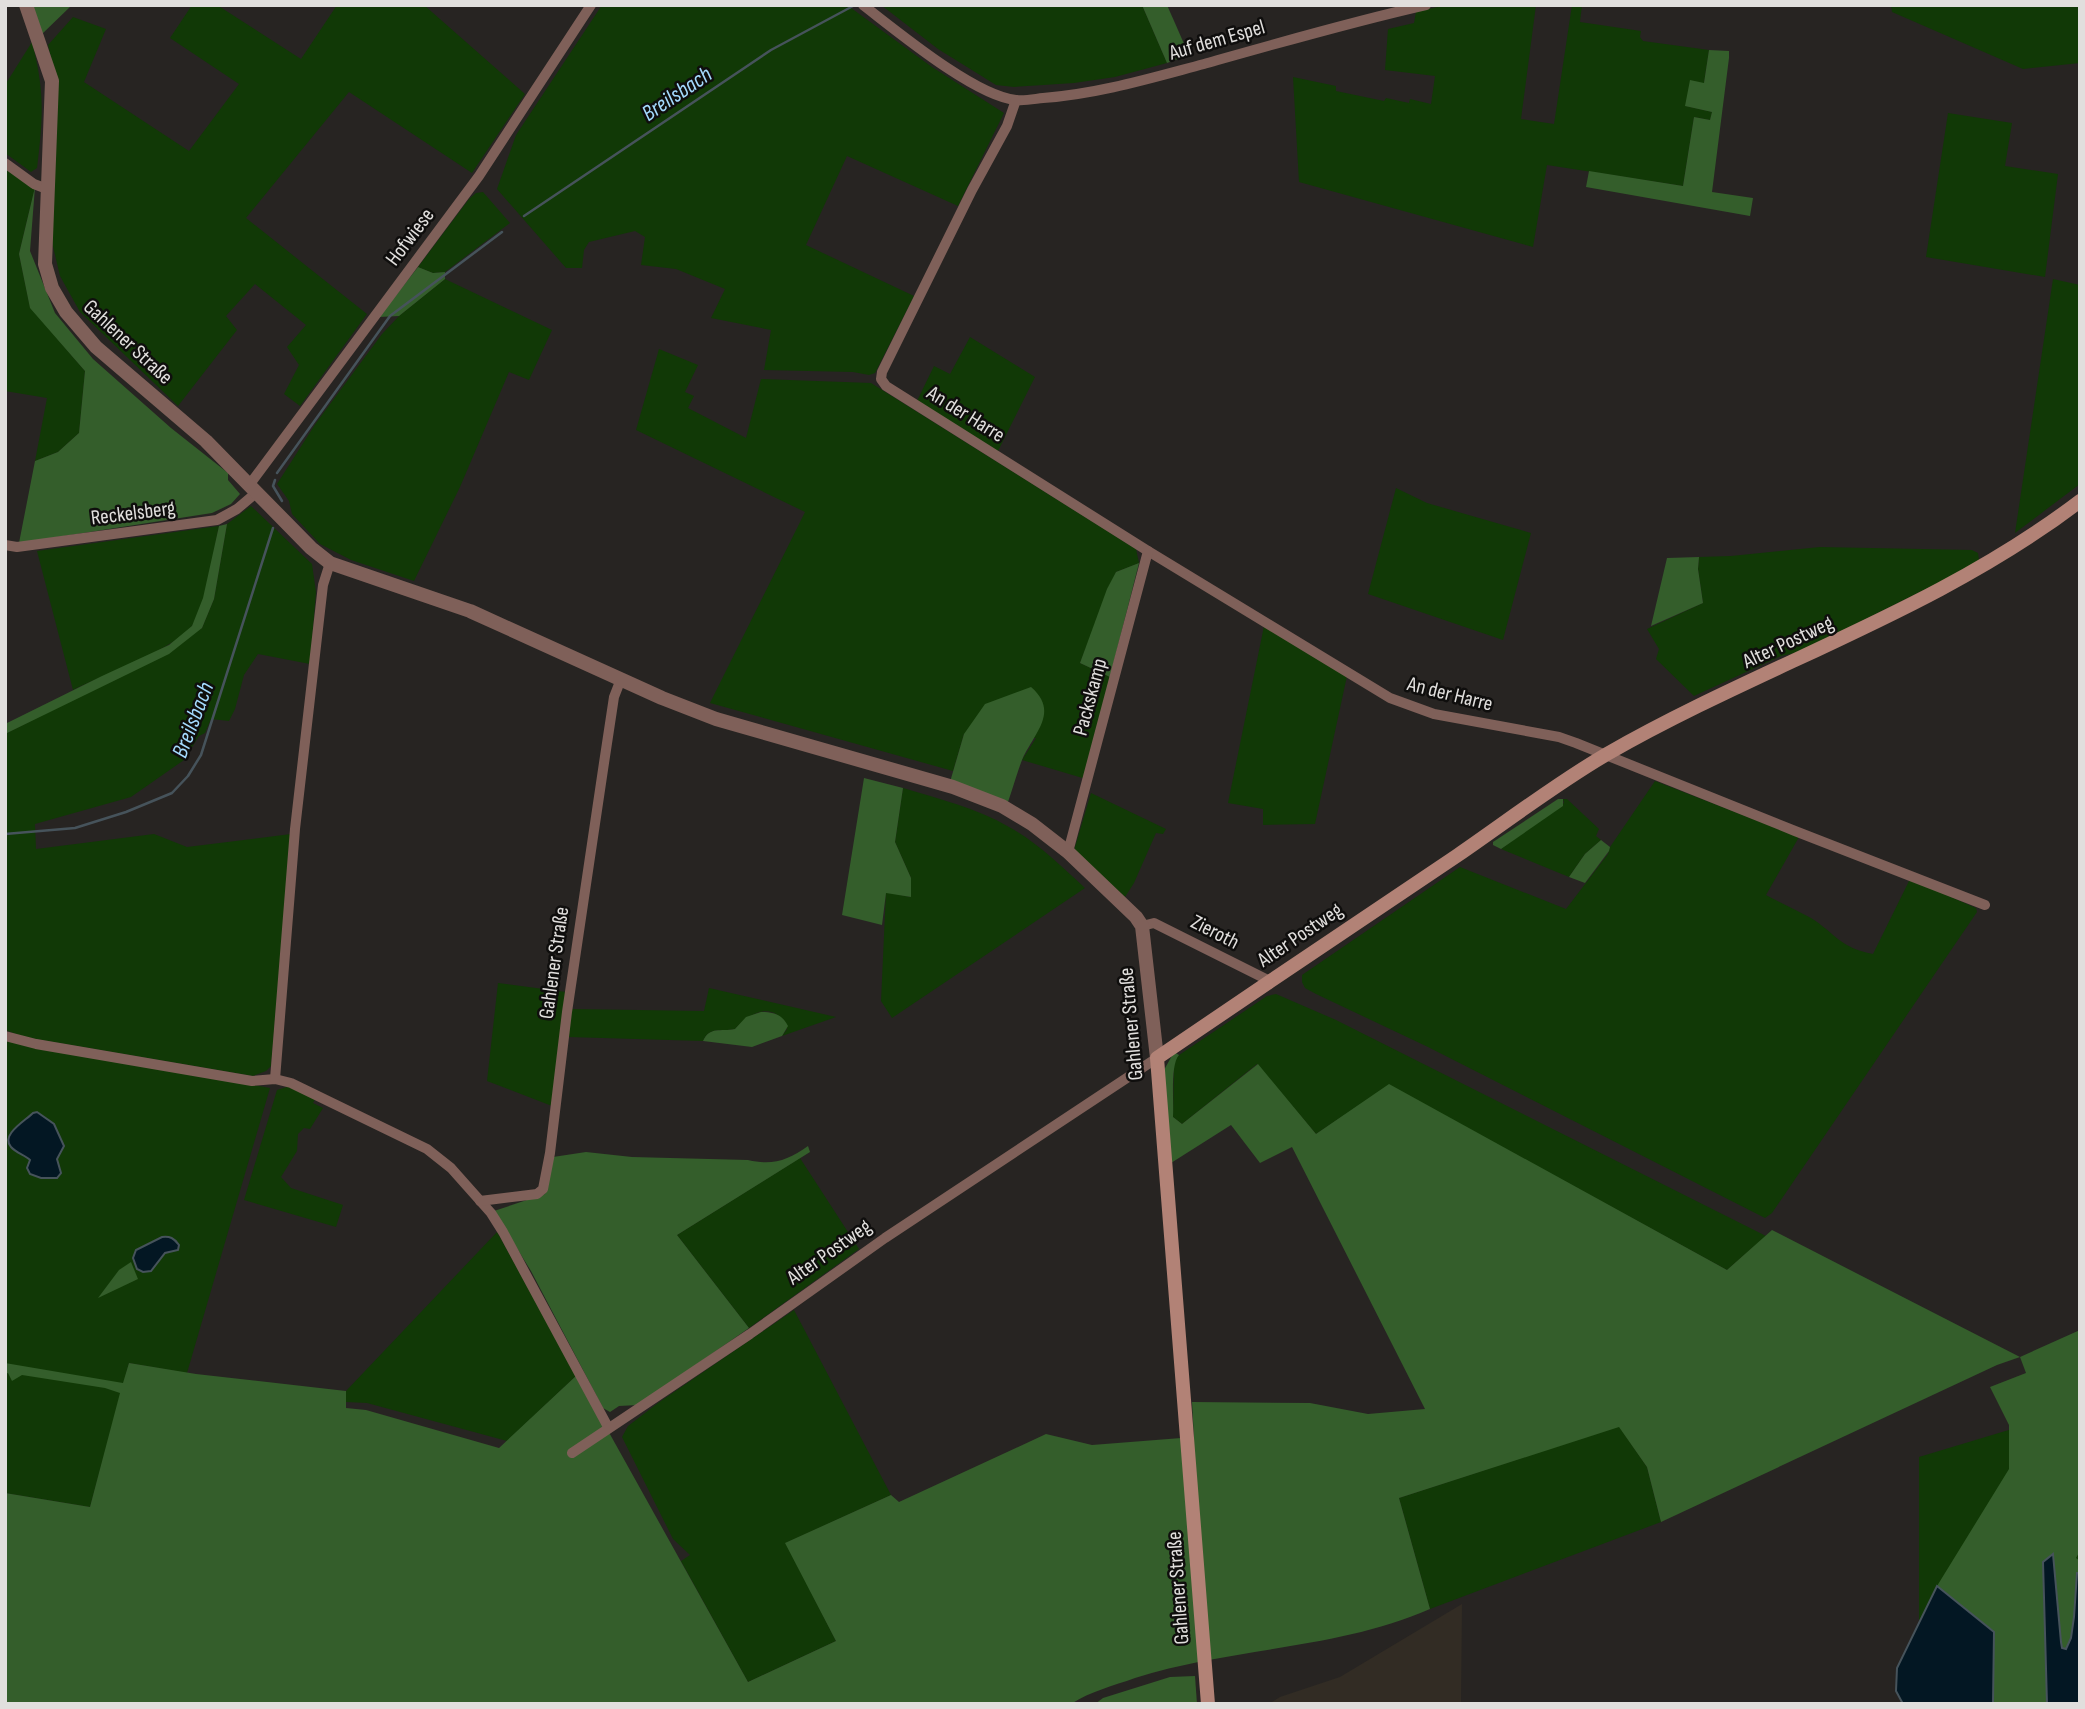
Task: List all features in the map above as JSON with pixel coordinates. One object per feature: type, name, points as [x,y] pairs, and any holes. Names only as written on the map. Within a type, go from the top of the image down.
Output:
[{"type":"main road","name":"Alter Postweg","points":[[1157,1058],[1605,755],[1933,594],[2002,553],[2080,501]]},
{"type":"main road","name":"Gahlener Straße","points":[[1157,1058],[1208,1698]]},
{"type":"street","name":"Gahlener Straße","points":[[26,5],[52,81],[45,264],[52,288],[66,312],[96,347],[204,439],[311,548],[330,562],[470,611],[716,719],[953,787],[1002,806],[1032,824],[1068,852],[1136,917],[1142,926],[1157,1058]]},
{"type":"street","name":"Hofwiese","points":[[253,488],[479,176],[591,5]]},
{"type":"street","name":"Auf dem Espel","points":[[863,5],[957,73],[991,93],[1016,100],[1069,96],[1126,85],[1426,5]]},
{"type":"street","name":"An der Harre","points":[[1016,100],[1007,126],[972,190],[882,372],[881,379],[886,386],[1148,551],[1390,698],[1434,714],[1559,737],[1986,905]]},
{"type":"street","points":[[5,163],[34,184],[47,189]]},
{"type":"street","name":"Reckelsberg","points":[[5,545],[17,547],[217,520],[237,509],[253,488]]},
{"type":"street","name":"Packskamp","points":[[1068,852],[1148,551]]},
{"type":"street","points":[[275,1079],[297,816],[323,585],[330,562]]},
{"type":"street","name":"Gahlener Straße","points":[[480,1201],[537,1194],[543,1189],[614,697],[621,679]]},
{"type":"street","name":"Zieroth","points":[[1142,926],[1154,923],[1270,981]]},
{"type":"street","points":[[5,1036],[36,1044],[252,1081],[275,1079],[329,1100],[427,1149],[451,1168],[503,1232],[608,1427]]},
{"type":"street","name":"Alter Postweg","points":[[572,1453],[718,1356],[885,1238],[1157,1058]]},
{"type":"shaded area","points":[[1462,1604],[1461,1704],[1269,1704],[1280,1697],[1340,1677]]},
{"type":"green space","points":[[31,5],[72,5],[41,35]]},
{"type":"green space","points":[[192,5],[217,5],[301,59],[337,5],[424,5],[525,94],[472,173],[349,92],[246,218],[367,314],[300,406],[284,394],[299,365],[287,347],[306,325],[255,284],[226,316],[237,330],[178,406],[80,312],[60,276],[51,238],[56,79],[48,45],[73,17],[106,29],[84,82],[189,151],[239,84],[170,38]]},
{"type":"green space","points":[[602,5],[847,5],[932,67],[1004,113],[958,206],[847,156],[806,245],[914,296],[875,373],[869,375],[853,372],[764,370],[771,330],[711,318],[725,289],[676,269],[641,265],[645,237],[635,231],[589,242],[584,250],[582,268],[566,268],[497,189],[516,135]]},
{"type":"green space","points":[[881,5],[1142,5],[1167,63],[1115,77],[1074,83],[1014,87],[996,85],[938,49]]},
{"type":"green space","points":[[1142,5],[1167,5],[1189,55],[1167,63]]},
{"type":"green space","points":[[1446,5],[1536,5],[1521,119],[1554,124],[1572,5],[1582,5],[1580,22],[1641,31],[1640,37],[1643,41],[1709,50],[1704,83],[1686,106],[1712,112],[1710,120],[1694,117],[1683,186],[1547,165],[1533,247],[1299,182],[1293,77],[1336,86],[1336,91],[1384,101],[1386,98],[1409,103],[1410,99],[1431,104],[1435,76],[1385,70],[1388,29],[1414,23],[1416,12]]},
{"type":"green space","points":[[1891,5],[2080,5],[2080,63],[2023,69],[1892,12]]},
{"type":"green space","points":[[32,42],[42,105],[37,168],[31,172],[5,153],[5,85]]},
{"type":"green space","points":[[1709,50],[1729,51],[1712,192],[1753,198],[1750,216],[1586,187],[1589,171],[1683,186],[1694,117],[1710,120],[1712,112],[1685,106],[1690,80],[1704,83]]},
{"type":"green space","points":[[1948,113],[2012,123],[2005,166],[2058,174],[2045,277],[1926,257]]},
{"type":"green space","points":[[5,166],[35,187],[19,254],[30,307],[85,371],[79,433],[58,452],[35,461],[47,398],[5,391]]},
{"type":"green space","points":[[35,187],[30,251],[55,313],[93,359],[171,428],[228,473],[228,480],[240,494],[231,504],[212,513],[19,543],[35,461],[58,452],[79,433],[85,371],[30,308],[19,254]]},
{"type":"green space","points":[[483,192],[510,223],[445,272],[433,273],[418,267],[469,199],[476,193]]},
{"type":"green space","points":[[418,267],[433,273],[445,272],[445,279],[399,316],[379,317]]},
{"type":"green space","points":[[445,279],[552,330],[529,380],[509,372],[460,487],[414,581],[351,560],[320,544],[292,514],[289,501],[277,484],[316,423],[382,334],[399,316]]},
{"type":"green space","points":[[2053,279],[2080,285],[2080,484],[2015,533]]},
{"type":"green space","points":[[970,337],[1035,377],[997,453],[916,403],[934,366],[950,374]]},
{"type":"green space","points":[[659,349],[698,365],[685,392],[694,396],[688,408],[746,438],[761,379],[871,383],[1136,549],[1139,563],[1116,572],[1080,663],[1110,677],[1086,779],[1022,760],[1036,738],[964,734],[953,771],[710,703],[805,512],[636,430]]},
{"type":"green space","points":[[1396,488],[1427,503],[1531,533],[1503,640],[1368,594]]},
{"type":"green space","points":[[251,506],[312,564],[316,592],[310,664],[258,654],[244,675],[229,721],[211,719],[205,733],[199,736],[184,760],[131,797],[35,824],[36,849],[154,834],[187,847],[291,834],[271,1066],[253,1076],[24,1037],[5,1030],[5,734],[115,678],[202,628],[214,599],[227,524]]},
{"type":"green space","points":[[227,524],[214,599],[202,628],[169,654],[5,734],[5,724],[169,645],[192,626],[203,598],[219,526]]},
{"type":"green space","points":[[219,526],[206,592],[192,626],[170,644],[73,690],[37,551]]},
{"type":"green space","points":[[1820,547],[1972,550],[1978,553],[1979,560],[1976,564],[1799,652],[1781,656],[1694,696],[1656,659],[1659,649],[1647,629],[1703,603],[1699,557]]},
{"type":"green space","points":[[1699,557],[1703,603],[1651,626],[1667,558]]},
{"type":"green space","points":[[1139,563],[1110,677],[1080,663],[1107,589],[1116,572]]},
{"type":"green space","points":[[1264,626],[1347,676],[1315,824],[1263,825],[1263,809],[1228,803]]},
{"type":"green space","points":[[1031,687],[1044,705],[1044,714],[1038,732],[1022,760],[1008,802],[950,782],[964,734],[985,704]]},
{"type":"green space","points":[[864,778],[903,788],[895,842],[911,878],[911,897],[886,893],[882,925],[842,915]]},
{"type":"green space","points":[[1655,781],[1799,837],[1766,895],[1811,918],[1853,948],[1873,954],[1910,879],[1976,908],[1977,912],[1772,1213],[1765,1218],[1428,1047],[1316,994],[1305,988],[1302,982],[1302,975],[1460,867],[1566,909],[1608,854],[1610,847]]},
{"type":"green space","points":[[903,788],[997,820],[1020,833],[1085,888],[892,1018],[881,1001],[886,892],[910,897],[911,878],[895,842]]},
{"type":"green space","points":[[1091,793],[1166,829],[1163,834],[1156,833],[1125,897],[1074,850]]},
{"type":"green space","points":[[1558,799],[1563,799],[1563,806],[1501,849],[1493,845],[1493,842]]},
{"type":"green space","points":[[1563,799],[1567,799],[1599,829],[1596,836],[1601,840],[1585,854],[1569,877],[1501,849],[1564,803]]},
{"type":"green space","points":[[1601,840],[1610,847],[1609,851],[1585,883],[1569,877],[1585,854]]},
{"type":"green space","points":[[498,983],[566,992],[552,1106],[487,1081]]},
{"type":"green space","points":[[709,988],[836,1017],[782,1036],[787,1029],[782,1020],[776,1014],[763,1011],[748,1017],[735,1029],[712,1031],[703,1041],[568,1037],[571,1009],[704,1011]]},
{"type":"green space","points":[[1276,994],[1336,1020],[1766,1236],[1727,1270],[1389,1085],[1316,1134],[1257,1064],[1182,1124],[1173,1117],[1174,1061],[1179,1055],[1267,996]]},
{"type":"green space","points":[[761,1012],[773,1013],[783,1019],[788,1026],[782,1036],[752,1047],[703,1041],[712,1031],[735,1029],[746,1017]]},
{"type":"green space","points":[[5,1039],[270,1088],[187,1373],[129,1363],[90,1507],[5,1493]]},
{"type":"green space","points":[[1174,1052],[1179,1055],[1173,1075],[1173,1117],[1182,1124],[1258,1064],[1316,1134],[1389,1084],[1727,1270],[1772,1230],[2020,1357],[1997,1365],[1661,1522],[1647,1467],[1619,1427],[1399,1498],[1430,1609],[1358,1633],[1172,1668],[1102,1689],[1071,1704],[5,1704],[5,1493],[90,1507],[120,1393],[105,1388],[22,1375],[12,1381],[8,1373],[5,1374],[5,1363],[123,1383],[129,1363],[196,1374],[346,1391],[346,1408],[366,1410],[499,1448],[577,1375],[748,1682],[836,1641],[785,1543],[891,1495],[899,1502],[1046,1434],[1092,1445],[1194,1437],[1192,1402],[1310,1403],[1368,1414],[1425,1409],[1292,1147],[1260,1163],[1231,1125],[1171,1163],[1164,1070]]},
{"type":"green space","points":[[290,1086],[316,1097],[313,1103],[323,1108],[310,1129],[304,1128],[298,1134],[297,1151],[281,1177],[291,1188],[343,1205],[336,1227],[244,1200],[277,1090]]},
{"type":"green space","points":[[808,1146],[810,1152],[677,1235],[749,1328],[638,1405],[619,1406],[610,1412],[603,1408],[531,1271],[494,1211],[545,1194],[553,1157],[586,1152],[632,1157],[773,1162],[794,1155]]},
{"type":"green space","points":[[800,1158],[859,1249],[749,1328],[677,1235]]},
{"type":"green space","points":[[497,1232],[577,1375],[507,1441],[367,1403],[346,1402],[346,1391]]},
{"type":"green space","points":[[131,1262],[138,1279],[98,1298],[119,1270]]},
{"type":"green space","points":[[794,1310],[891,1495],[786,1543],[836,1641],[748,1682],[681,1561],[690,1555],[673,1539],[622,1437],[628,1426],[658,1403]]},
{"type":"green space","points":[[2080,1330],[2080,1551],[2076,1558],[2080,1561],[2080,1573],[2077,1573],[2071,1638],[2066,1649],[2062,1648],[2061,1642],[2053,1555],[2043,1562],[2047,1704],[1993,1704],[1993,1632],[1937,1586],[2009,1469],[2009,1425],[1990,1387],[2026,1373],[2020,1357]]},
{"type":"green space","points":[[2080,1347],[2080,1704],[1919,1704],[1919,1457],[2022,1426]]},
{"type":"green space","points":[[1619,1426],[1647,1467],[1661,1522],[1430,1609],[1399,1498]]},
{"type":"green space","points":[[1195,1676],[1197,1704],[1095,1704],[1103,1698],[1170,1677]]},
{"type":"water","points":[[37,1112],[54,1124],[64,1146],[57,1159],[61,1173],[57,1178],[41,1178],[30,1174],[27,1168],[30,1160],[13,1149],[8,1142],[15,1128]]},
{"type":"water","points":[[162,1237],[174,1239],[179,1245],[178,1250],[165,1253],[151,1271],[143,1272],[137,1269],[133,1258],[136,1250]]},
{"type":"water","points":[[2053,1554],[2061,1642],[2062,1648],[2066,1649],[2071,1638],[2077,1573],[2080,1573],[2080,1704],[2047,1704],[2043,1562]]},
{"type":"water","points":[[1937,1586],[1994,1632],[1993,1704],[1903,1704],[1896,1691],[1897,1668]]},
{"type":"waterway","name":"Breilsbach","points":[[524,216],[771,50],[853,6]]},
{"type":"waterway","name":"Breilsbach","points":[[277,473],[390,316],[502,232]]},
{"type":"waterway","name":"Breilsbach","points":[[275,480],[273,486],[282,501]]},
{"type":"waterway","name":"Breilsbach","points":[[5,834],[75,828],[126,812],[172,793],[188,776],[201,755],[273,528]]}]
